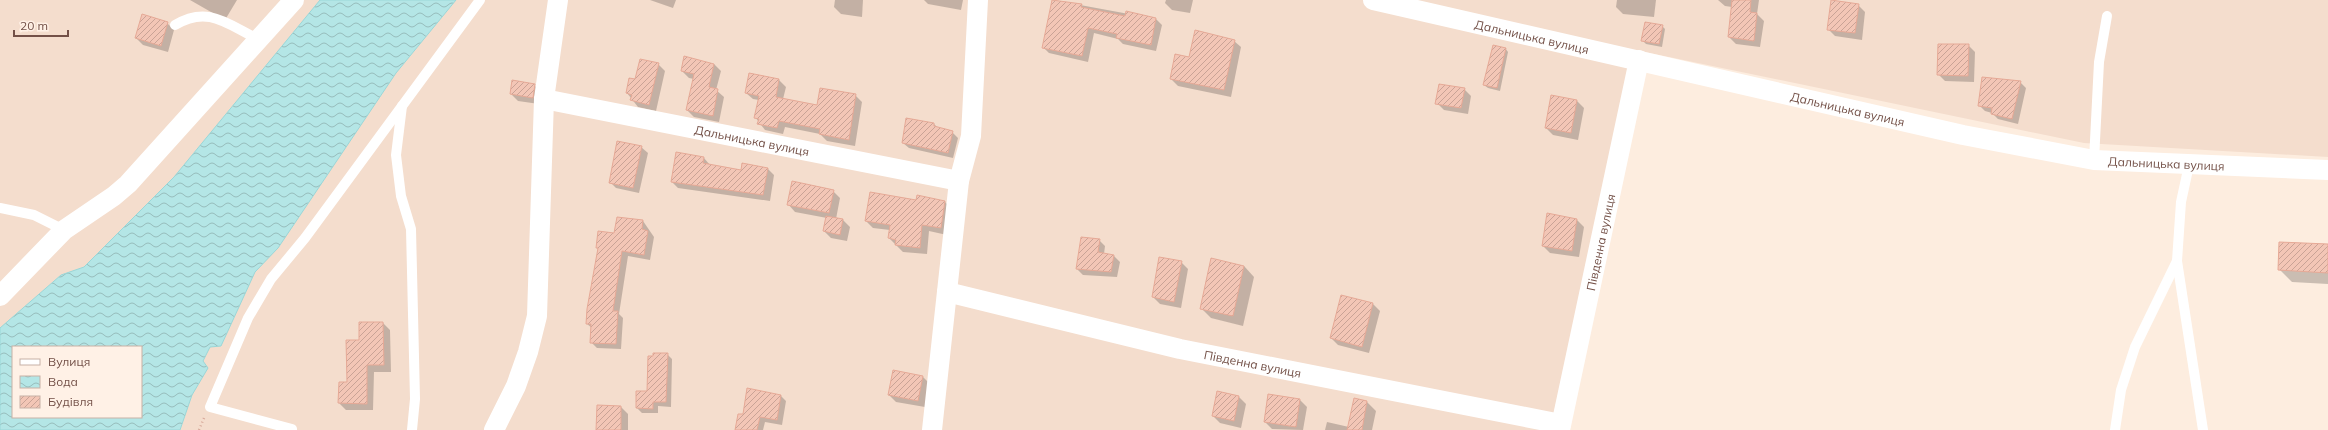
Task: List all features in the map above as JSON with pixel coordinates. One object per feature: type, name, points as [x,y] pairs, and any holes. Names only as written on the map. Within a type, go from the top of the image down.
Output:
[{"type":"street","points":[[0,296],[64,230],[114,196],[128,184],[294,0]]},
{"type":"street","points":[[494,430],[516,386],[528,352],[537,316],[544,99],[558,0]]},
{"type":"street","points":[[932,430],[960,181],[971,136],[978,0]]},
{"type":"street","name":"Дальницька вулиця","points":[[1373,0],[1963,135],[2094,160],[2328,170]]},
{"type":"street","name":"Південна вулиця","points":[[947,292],[1180,349],[1561,427],[1638,60]]},
{"type":"street","name":"Дальницька вулиця","points":[[544,99],[960,181]]},
{"type":"lane","points":[[292,428],[210,407],[248,318],[272,279],[305,238],[480,0]]},
{"type":"lane","points":[[175,25],[187,17],[200,14],[213,18],[258,39]]},
{"type":"lane","points":[[2094,160],[2099,62],[2107,16]]},
{"type":"lane","points":[[402,106],[396,155],[401,196],[411,229],[415,400],[412,430]]},
{"type":"lane","points":[[2189,165],[2181,202],[2177,261],[2203,430]]},
{"type":"lane","points":[[0,208],[34,215],[64,230]]},
{"type":"lane","points":[[2115,430],[2121,390],[2136,347],[2177,261]]},
{"type":"shaded area","points":[[0,0],[2328,0],[2328,157],[2084,143],[1635,50],[1550,430],[0,430]]},
{"type":"water","points":[[320,0],[456,0],[396,73],[278,248],[255,272],[221,346],[210,347],[203,361],[208,368],[192,395],[180,430],[0,430],[0,328],[61,275],[84,267],[174,177]]},
{"type":"building","points":[[1052,0],[1082,4],[1081,7],[1125,16],[1126,11],[1156,18],[1151,45],[1116,38],[1117,34],[1088,28],[1082,56],[1042,48]]},
{"type":"building","points":[[1732,0],[1751,0],[1750,12],[1757,13],[1754,41],[1728,37]]},
{"type":"building","points":[[1831,0],[1859,4],[1855,33],[1827,30]]},
{"type":"building","points":[[142,14],[168,22],[161,46],[135,38]]},
{"type":"building","points":[[1645,22],[1663,25],[1659,44],[1641,41]]},
{"type":"building","points":[[1195,30],[1235,40],[1224,90],[1170,79],[1175,54],[1189,57]]},
{"type":"building","points":[[1938,44],[1969,44],[1968,76],[1937,75]]},
{"type":"building","points":[[1493,45],[1506,48],[1497,88],[1483,85]]},
{"type":"building","points":[[684,56],[714,64],[709,87],[718,89],[713,116],[686,110],[694,74],[681,71]]},
{"type":"building","points":[[640,59],[659,63],[649,105],[630,100],[632,95],[626,93],[629,78],[635,79]]},
{"type":"building","points":[[749,73],[779,79],[776,97],[817,105],[820,88],[856,94],[849,140],[819,134],[820,129],[779,121],[777,128],[757,124],[759,119],[754,118],[759,96],[745,93]]},
{"type":"building","points":[[1982,77],[2021,81],[2012,119],[1991,114],[1992,108],[1978,106]]},
{"type":"building","points":[[512,80],[535,84],[533,98],[510,94]]},
{"type":"building","points":[[1439,84],[1465,88],[1461,108],[1435,104]]},
{"type":"building","points":[[1551,95],[1577,100],[1571,133],[1545,128]]},
{"type":"building","points":[[906,118],[934,123],[934,126],[953,131],[948,153],[902,143]]},
{"type":"building","points":[[617,141],[642,146],[633,188],[609,183]]},
{"type":"building","points":[[676,152],[704,157],[703,163],[741,170],[742,163],[768,168],[763,195],[671,182]]},
{"type":"building","points":[[792,181],[834,190],[829,213],[787,205]]},
{"type":"building","points":[[870,192],[916,200],[917,195],[945,201],[941,228],[922,225],[920,248],[895,245],[896,240],[888,238],[890,225],[865,221]]},
{"type":"building","points":[[1547,213],[1577,219],[1572,251],[1542,246]]},
{"type":"building","points":[[826,216],[843,219],[840,235],[823,231]]},
{"type":"building","points":[[617,217],[643,220],[642,229],[648,231],[644,255],[622,251],[613,311],[618,311],[616,344],[590,343],[591,324],[586,324],[587,309],[598,248],[596,248],[598,231],[614,233]]},
{"type":"building","points":[[1081,237],[1100,239],[1098,252],[1114,255],[1111,272],[1076,269]]},
{"type":"building","points":[[2279,242],[2328,244],[2328,273],[2278,270]]},
{"type":"building","points":[[1159,257],[1182,261],[1174,302],[1152,297]]},
{"type":"building","points":[[1211,258],[1244,266],[1233,316],[1200,309]]},
{"type":"building","points":[[1341,295],[1373,303],[1362,347],[1330,338]]},
{"type":"building","points":[[359,322],[383,322],[384,365],[367,365],[367,404],[338,403],[339,382],[347,382],[346,340],[359,340]]},
{"type":"building","points":[[653,353],[668,353],[666,402],[653,402],[653,409],[636,408],[636,391],[647,391],[648,356],[653,356]]},
{"type":"building","points":[[893,370],[923,376],[918,401],[888,395]]},
{"type":"building","points":[[747,388],[781,395],[777,420],[760,417],[757,430],[735,430],[738,414],[743,414]]},
{"type":"building","points":[[1217,391],[1239,396],[1234,421],[1212,416]]},
{"type":"building","points":[[1268,394],[1300,399],[1296,427],[1264,422]]},
{"type":"building","points":[[1354,398],[1367,401],[1362,430],[1347,430]]},
{"type":"building","points":[[597,405],[621,406],[621,430],[596,430]]}]
